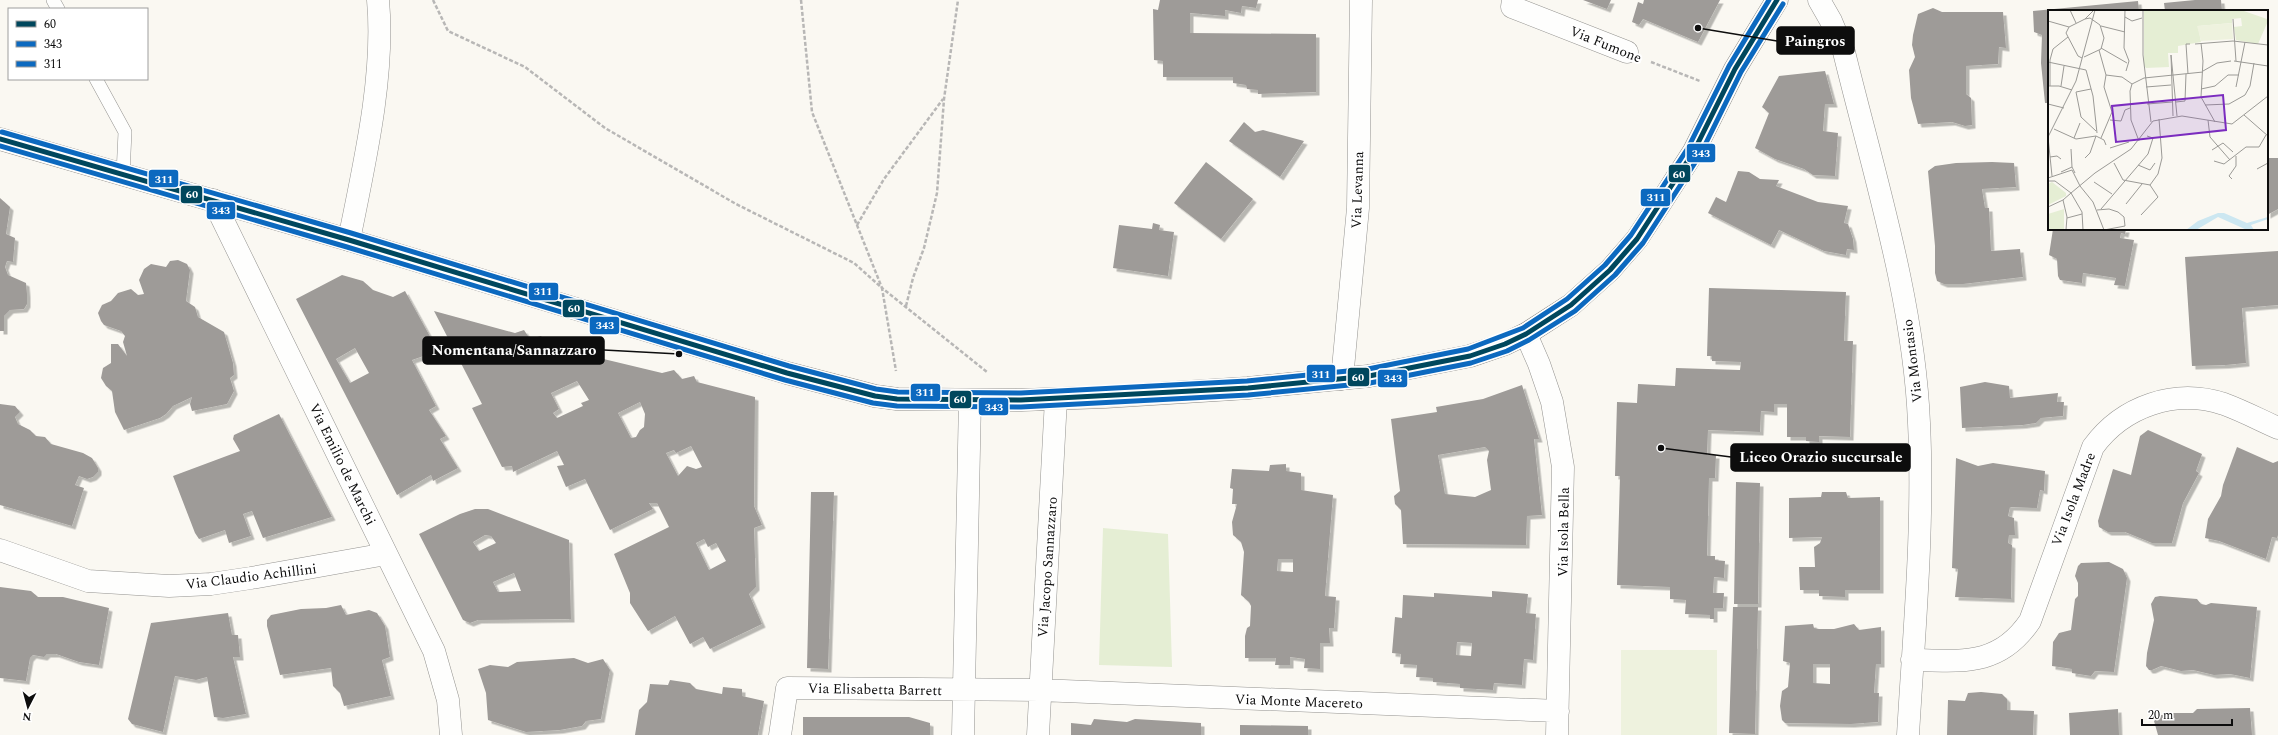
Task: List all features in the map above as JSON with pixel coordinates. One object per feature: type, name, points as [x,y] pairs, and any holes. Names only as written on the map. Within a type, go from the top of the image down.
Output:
[{"type":"main road","points":[[0,139],[349,240],[787,373],[875,396],[897,399],[1056,399],[1248,388],[1342,379],[1431,365],[1470,356],[1505,344],[1549,321],[1592,287],[1610,270],[1637,239],[1694,150],[1735,69],[1777,0]]},
{"type":"street","points":[[349,240],[371,124],[377,77],[380,25],[378,0]]},
{"type":"street","name":"Via Levanna","points":[[1342,379],[1358,208],[1361,0]]},
{"type":"street","name":"Via Montasio","points":[[1819,0],[1831,21],[1844,52],[1896,265],[1906,311],[1912,350],[1919,422],[1920,496],[1908,735]]},
{"type":"street","name":"Via Fumone","points":[[1512,4],[1627,52]]},
{"type":"street","name":"Via Emilio de Marchi","points":[[213,200],[434,651],[448,700],[451,735]]},
{"type":"street","name":"Via Isola Bella","points":[[1526,334],[1539,364],[1552,402],[1563,467],[1557,735]]},
{"type":"street","name":"Via Jacopo Sannazzaro","points":[[1038,735],[1039,690],[1056,399]]},
{"type":"street","name":"Via Isola Madre","points":[[1912,660],[1960,661],[1984,658],[2004,649],[2016,640],[2030,621],[2093,447],[2108,428],[2126,414],[2138,408],[2152,404],[2187,399],[2204,400],[2223,404],[2278,428]]},
{"type":"street","points":[[963,735],[970,400]]},
{"type":"street","name":"Via Claudio Achillini","points":[[0,550],[88,581],[169,586],[211,584],[386,554]]},
{"type":"street","name":"Via Elisabetta Barrett","points":[[780,735],[787,688],[1039,690]]},
{"type":"street","name":"Via Monte Macereto","points":[[1039,690],[1558,711]]},
{"type":"lane","points":[[97,80],[125,132],[123,174]]},
{"type":"path","points":[[433,0],[448,31],[525,67],[605,128],[736,204],[854,263],[882,288],[988,373]]},
{"type":"path","points":[[801,0],[812,112],[882,288],[896,365],[897,399]]},
{"type":"path","points":[[906,306],[913,278],[924,248],[937,193],[944,99],[958,0]]},
{"type":"path","name":"Via Fumone","points":[[1627,52],[1700,82]]},
{"type":"path","points":[[857,225],[884,179],[944,99]]},
{"type":"green space","points":[[1103,528],[1168,534],[1172,667],[1099,665]]},
{"type":"green space","points":[[1621,650],[1717,650],[1717,735],[1621,735]]},
{"type":"building","points":[[1160,0],[1258,0],[1256,8],[1242,6],[1241,13],[1225,10],[1225,16],[1190,13],[1190,33],[1316,34],[1316,92],[1258,94],[1258,90],[1247,89],[1246,85],[1233,83],[1233,77],[1163,77],[1163,61],[1154,60],[1153,9],[1158,10]]},
{"type":"building","points":[[1583,0],[1611,0],[1607,9]]},
{"type":"building","points":[[1644,0],[1720,0],[1698,42],[1643,19],[1639,25],[1632,22],[1638,2],[1643,4]]},
{"type":"building","points":[[2195,0],[2221,0],[2222,10],[2165,10],[2164,3]]},
{"type":"building","points":[[2138,1],[2139,10],[2048,10],[2048,103],[2045,103],[2041,63],[2042,35],[2034,32],[2033,11]]},
{"type":"building","points":[[1933,8],[1942,12],[2003,12],[2006,48],[1999,47],[1998,64],[1966,66],[1966,94],[1971,98],[1972,125],[1965,126],[1952,122],[1918,124],[1911,98],[1909,70],[1915,57],[1912,45],[1913,35],[1918,14]]},
{"type":"building","points":[[1825,71],[1834,104],[1825,104],[1823,131],[1838,133],[1835,176],[1813,175],[1804,169],[1775,159],[1755,148],[1769,113],[1762,107],[1779,76]]},
{"type":"building","points":[[1244,122],[1255,132],[1263,130],[1304,141],[1280,177],[1229,141]]},
{"type":"building","points":[[2268,158],[2278,158],[2278,209],[2268,214]]},
{"type":"building","points":[[1206,162],[1253,199],[1221,239],[1174,203]]},
{"type":"building","points":[[1956,163],[2014,163],[2016,187],[1982,189],[1985,208],[1989,208],[1991,251],[2020,249],[2023,277],[1963,284],[1944,284],[1937,281],[1935,273],[1935,246],[1928,171],[1935,166]]},
{"type":"building","points":[[1738,171],[1749,172],[1760,179],[1779,180],[1776,186],[1818,202],[1848,206],[1844,223],[1848,224],[1853,239],[1854,250],[1847,249],[1846,255],[1824,251],[1779,230],[1771,245],[1708,213],[1716,197],[1726,202]]},
{"type":"building","points":[[0,198],[10,207],[6,234],[15,238],[13,262],[7,261],[5,267],[8,275],[26,283],[27,294],[27,304],[24,309],[10,310],[4,316],[4,331],[0,331]]},
{"type":"building","points":[[1153,223],[1160,225],[1159,230],[1174,232],[1168,276],[1113,268],[1119,225],[1152,229]]},
{"type":"building","points":[[2053,230],[2126,230],[2125,234],[2121,233],[2120,238],[2134,240],[2125,286],[2114,285],[2116,278],[2083,273],[2082,283],[2060,280],[2058,276],[2057,259],[2049,255]]},
{"type":"building","points":[[2278,251],[2278,305],[2242,308],[2246,363],[2192,366],[2185,257]]},
{"type":"building","points":[[178,260],[187,264],[190,270],[186,301],[195,307],[198,317],[224,332],[233,363],[234,375],[230,378],[234,391],[227,404],[192,411],[190,404],[192,397],[173,406],[160,418],[124,430],[115,412],[112,391],[106,386],[101,378],[103,368],[111,363],[111,344],[118,344],[127,356],[123,342],[125,336],[121,331],[104,325],[98,313],[102,305],[111,301],[118,293],[131,289],[138,295],[144,294],[139,280],[144,269],[151,264],[166,267],[170,261]]},
{"type":"building","points":[[342,275],[363,281],[373,290],[393,297],[405,291],[438,351],[412,360],[436,406],[429,410],[446,436],[440,439],[458,468],[433,481],[431,475],[397,495],[296,299]],"holes":[[[355,348],[369,373],[350,383],[336,359]]]},
{"type":"building","points":[[1709,288],[1846,292],[1844,341],[1853,341],[1850,437],[1819,436],[1819,442],[1806,441],[1806,437],[1787,437],[1787,404],[1774,404],[1774,412],[1761,411],[1760,432],[1708,430],[1707,455],[1716,455],[1715,478],[1709,478],[1707,556],[1715,556],[1715,560],[1725,561],[1724,578],[1714,577],[1713,593],[1724,593],[1723,608],[1714,608],[1714,619],[1710,619],[1710,615],[1685,614],[1686,600],[1670,599],[1670,587],[1617,585],[1620,476],[1615,476],[1617,402],[1637,403],[1638,384],[1675,386],[1676,368],[1740,370],[1741,362],[1712,361],[1712,356],[1707,356]]},
{"type":"building","points":[[434,311],[515,333],[524,330],[530,339],[541,336],[550,348],[563,345],[566,350],[662,373],[674,370],[682,379],[694,376],[697,382],[755,397],[754,506],[762,525],[754,528],[756,587],[749,594],[762,624],[710,649],[703,637],[690,644],[675,616],[648,631],[630,603],[630,593],[614,554],[669,527],[657,503],[649,503],[653,509],[610,530],[585,479],[566,487],[557,466],[564,465],[557,451],[513,472],[512,466],[502,467],[472,408],[482,404]],"holes":[[[577,381],[589,400],[581,403],[583,406],[557,418],[553,413],[559,409],[551,393]],[[640,402],[645,414],[644,427],[640,430],[636,437],[631,438],[618,413]],[[691,446],[702,467],[696,469],[687,466],[678,476],[666,453],[674,450],[676,453]],[[704,539],[708,547],[716,543],[726,561],[709,570],[696,543]]]},
{"type":"building","points":[[1985,382],[2009,386],[2010,398],[2058,393],[2057,402],[2064,402],[2063,416],[2041,418],[2036,423],[2023,425],[1962,428],[1960,387]]},
{"type":"building","points":[[1522,385],[1539,439],[1534,439],[1542,515],[1527,516],[1526,545],[1403,544],[1401,510],[1395,504],[1394,496],[1400,491],[1391,419],[1437,412],[1436,407],[1483,399]],"holes":[[[1485,447],[1489,451],[1487,460],[1491,490],[1475,497],[1445,494],[1438,455]]]},
{"type":"building","points":[[0,404],[15,406],[20,412],[15,417],[18,424],[30,430],[36,436],[45,437],[51,444],[83,453],[92,458],[98,468],[98,472],[93,477],[87,479],[79,476],[75,485],[84,488],[72,526],[0,505]]},
{"type":"building","points":[[279,414],[332,517],[263,538],[252,511],[243,514],[251,536],[229,543],[225,530],[199,539],[195,533],[173,476],[240,451],[233,439],[234,435]]},
{"type":"building","points":[[2148,430],[2202,454],[2196,471],[2199,473],[2183,503],[2172,543],[2152,543],[2125,532],[2108,532],[2099,527],[2098,521],[2113,469],[2131,475],[2140,436]]},
{"type":"building","points":[[2237,447],[2273,463],[2278,461],[2278,535],[2277,538],[2272,537],[2266,559],[2219,541],[2205,538],[2208,519],[2221,496],[2223,485]]},
{"type":"building","points":[[1956,458],[1978,466],[1993,463],[2045,471],[2044,491],[2040,490],[2037,508],[2010,507],[2008,516],[2014,518],[2015,535],[2009,535],[2008,543],[2012,545],[2011,599],[1955,597],[1958,569],[1952,568]]},
{"type":"building","points":[[1286,464],[1286,471],[1301,473],[1301,490],[1333,495],[1325,596],[1336,597],[1334,628],[1329,628],[1330,643],[1320,643],[1320,669],[1304,668],[1305,659],[1290,657],[1290,665],[1275,665],[1276,658],[1245,658],[1245,636],[1247,628],[1250,626],[1251,606],[1249,602],[1241,595],[1244,552],[1241,542],[1233,535],[1232,522],[1237,504],[1232,504],[1233,489],[1230,488],[1232,469],[1269,471],[1270,465]],"holes":[[[1278,559],[1293,559],[1293,572],[1277,571]]]},
{"type":"building","points":[[1736,482],[1760,483],[1758,604],[1734,604]]},
{"type":"building","points":[[811,492],[834,492],[828,669],[807,668]]},
{"type":"building","points":[[1822,492],[1846,492],[1848,498],[1880,497],[1880,590],[1845,590],[1845,597],[1819,596],[1819,590],[1800,590],[1799,567],[1815,567],[1814,547],[1820,543],[1822,537],[1789,538],[1789,498],[1821,497]]},
{"type":"building","points":[[475,509],[488,509],[569,540],[571,619],[478,620],[470,623],[463,620],[419,534],[460,514]],"holes":[[[485,535],[491,536],[496,543],[479,551],[473,542]],[[514,573],[521,591],[498,592],[493,582]]]},
{"type":"building","points":[[2109,562],[2123,569],[2127,578],[2114,672],[2095,671],[2091,676],[2072,673],[2072,669],[2052,666],[2053,642],[2059,633],[2071,630],[2075,599],[2078,596],[2078,583],[2075,576],[2078,566],[2081,563]]},
{"type":"building","points":[[0,587],[31,591],[38,597],[63,597],[109,608],[99,665],[79,662],[56,654],[47,654],[44,657],[33,655],[30,658],[26,681],[0,678]]},
{"type":"building","points":[[1492,591],[1528,594],[1526,613],[1536,614],[1533,660],[1524,659],[1522,685],[1494,683],[1493,690],[1460,688],[1460,684],[1433,682],[1433,678],[1416,677],[1417,665],[1400,664],[1401,654],[1392,653],[1395,617],[1402,618],[1403,595],[1434,597],[1434,593],[1492,597]],"holes":[[[1457,642],[1472,643],[1471,656],[1456,655]]]},
{"type":"building","points":[[2160,596],[2197,599],[2201,604],[2206,605],[2211,603],[2257,607],[2250,678],[2230,674],[2214,675],[2193,670],[2181,671],[2161,666],[2149,670],[2146,666],[2147,653],[2154,620],[2151,604],[2155,597]]},
{"type":"building","points":[[341,605],[346,615],[369,610],[377,613],[385,626],[390,657],[382,660],[391,696],[344,706],[340,693],[333,686],[331,668],[280,675],[267,626],[267,620],[271,615],[301,609],[326,608]]},
{"type":"building","points":[[1733,607],[1758,607],[1755,734],[1729,733]]},
{"type":"building","points":[[228,613],[232,635],[238,635],[240,657],[233,657],[246,714],[223,718],[214,717],[207,677],[196,680],[175,676],[163,732],[132,724],[128,719],[151,623]]},
{"type":"building","points":[[1813,624],[1814,628],[1834,629],[1854,624],[1859,630],[1881,627],[1881,664],[1876,664],[1874,693],[1879,693],[1878,722],[1851,724],[1785,723],[1782,720],[1780,706],[1782,691],[1788,687],[1790,663],[1783,661],[1785,626]],"holes":[[[1813,664],[1830,664],[1830,684],[1813,683]]]},
{"type":"building","points":[[574,658],[588,663],[603,659],[610,670],[601,719],[586,721],[582,726],[560,730],[526,732],[488,720],[486,693],[478,669],[490,665],[508,667],[517,662]]},
{"type":"building","points":[[670,680],[690,683],[696,689],[722,694],[723,687],[742,689],[742,696],[764,701],[758,735],[635,735],[639,710],[647,702],[650,684],[668,685]]},
{"type":"building","points":[[1981,692],[2002,694],[2007,699],[2007,710],[2034,711],[2033,735],[1947,735],[1948,700],[1965,701],[1968,693]]},
{"type":"building","points":[[2250,708],[2252,735],[2158,735],[2154,721],[2156,717],[2167,713],[2193,713],[2197,709]]},
{"type":"building","points":[[2118,709],[2119,735],[2070,735],[2069,713]]},
{"type":"building","points":[[803,717],[909,717],[930,723],[930,735],[803,735]]},
{"type":"building","points":[[1094,719],[1127,722],[1135,719],[1201,723],[1201,735],[1071,735],[1071,723],[1091,725]]},
{"type":"building","points":[[1240,725],[1308,726],[1308,735],[1240,735]]},
{"type":"transit line","name":"311","points":[[2,132],[351,233],[789,366],[876,389],[898,392],[1021,393],[1247,381],[1368,369],[1468,349],[1523,328],[1567,299],[1605,265],[1631,235],[1688,148],[1729,66],[1769,0]]},
{"type":"transit line","name":"60","points":[[0,139],[349,240],[787,373],[875,396],[897,399],[1021,400],[1248,388],[1369,376],[1470,356],[1505,344],[1526,334],[1571,305],[1610,270],[1637,239],[1694,151],[1735,69],[1777,0]]},
{"type":"transit line","name":"343","points":[[0,146],[347,247],[785,380],[873,403],[897,406],[1021,407],[1248,395],[1370,383],[1471,363],[1507,351],[1529,340],[1575,311],[1615,275],[1643,243],[1700,155],[1741,72],[1783,4]]},
{"type":"place","name":"Paingros","points":[[1698,28]]},
{"type":"place","name":"Nomentana/Sannazzaro","points":[[679,354]]},
{"type":"place","name":"Liceo Orazio succursale","points":[[1661,448]]}]
